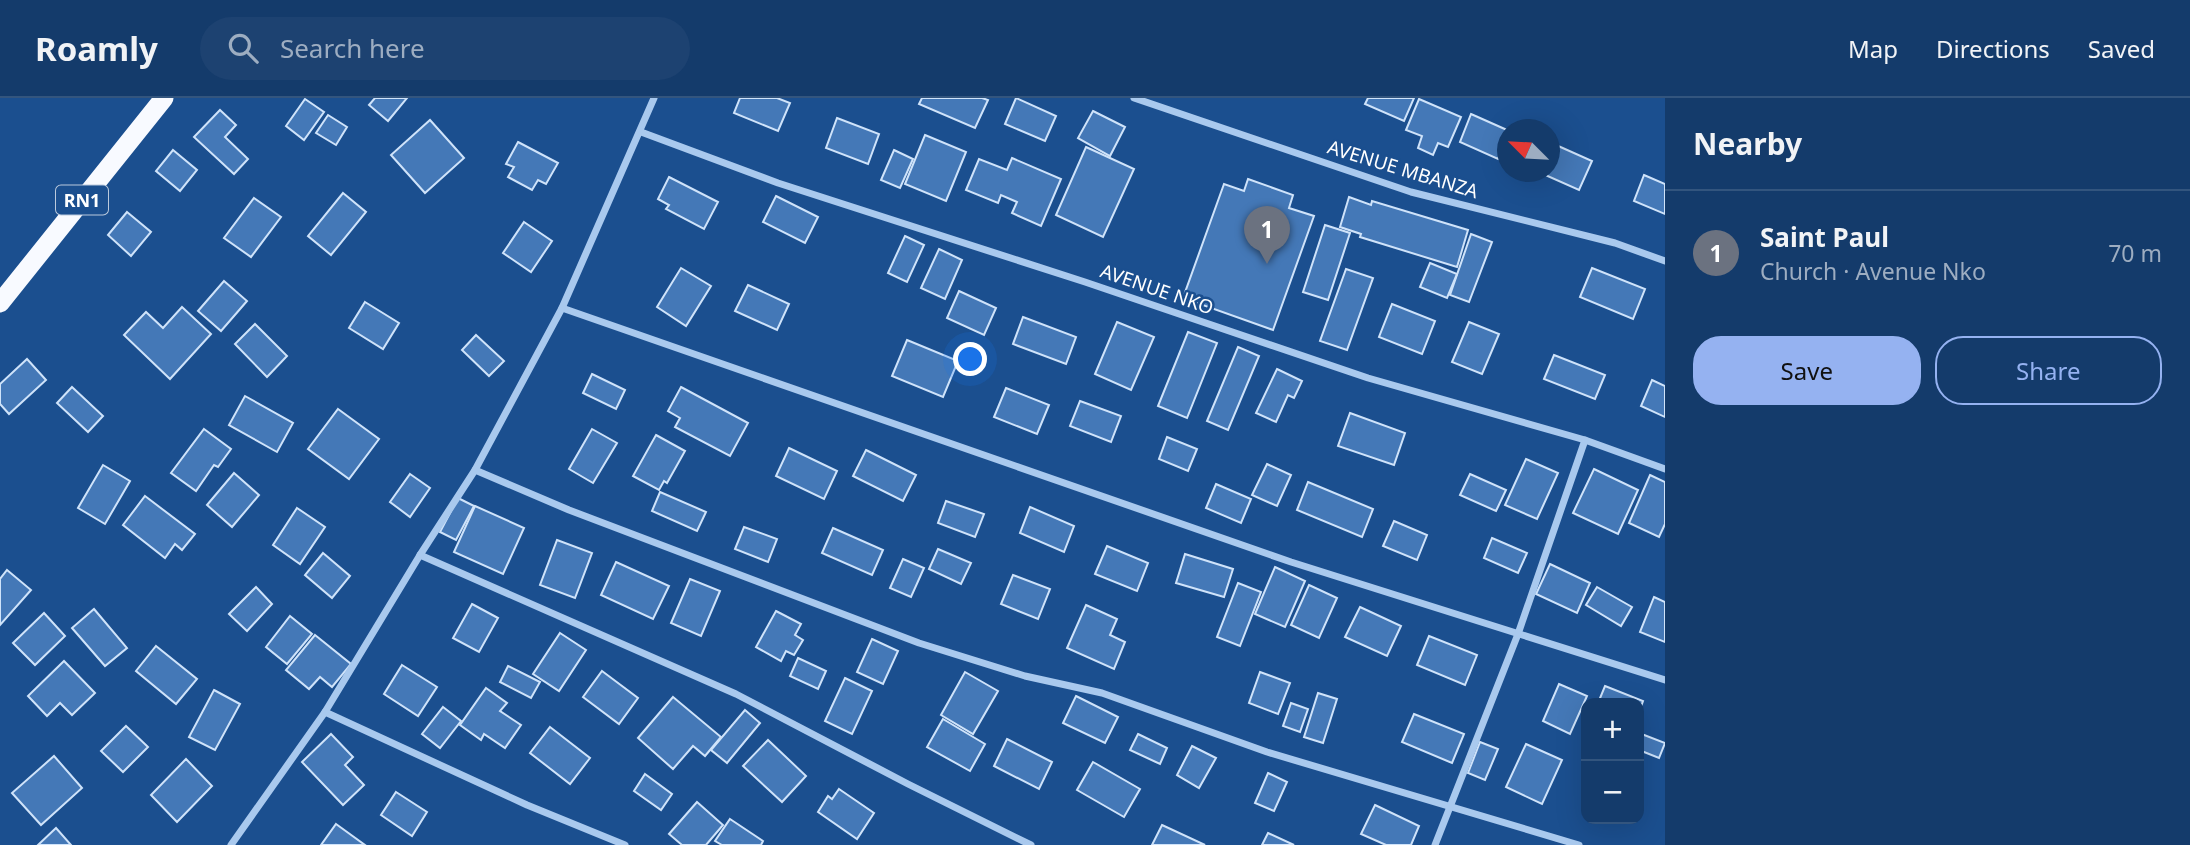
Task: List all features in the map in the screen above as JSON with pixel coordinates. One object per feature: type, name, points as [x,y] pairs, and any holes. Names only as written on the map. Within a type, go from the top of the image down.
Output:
[{"type":"highway","name":"RN1","points":[[0,303],[164,98]]},
{"type":"street","points":[[231,845],[325,712],[419,555],[475,470],[562,308],[654,98]]},
{"type":"street","name":"AVENUE MBANZA","points":[[1134,98],[1411,192],[1615,243],[1665,261]]},
{"type":"street","name":"AVENUE NKO","points":[[641,132],[778,183],[1085,282],[1368,378],[1585,440],[1665,469]]},
{"type":"street","points":[[562,308],[1291,562],[1665,681]]},
{"type":"street","points":[[1435,845],[1518,634],[1585,440]]},
{"type":"street","points":[[475,470],[569,510],[919,643],[1025,676],[1102,693],[1267,752],[1579,845]]},
{"type":"street","points":[[419,555],[736,694],[908,785],[1031,845]]},
{"type":"street","points":[[325,712],[527,804],[625,845]]},
{"type":"building","points":[[375,98],[407,98],[388,121],[369,105]]},
{"type":"building","points":[[740,98],[777,98],[790,103],[778,131],[734,113]]},
{"type":"building","points":[[922,98],[988,100],[975,128],[919,104]]},
{"type":"building","points":[[1016,98],[1056,116],[1045,141],[1005,124]]},
{"type":"building","points":[[1368,98],[1414,98],[1404,121],[1365,104]]},
{"type":"building","points":[[305,99],[324,112],[304,140],[286,126]]},
{"type":"building","points":[[1419,99],[1461,117],[1448,147],[1438,143],[1433,155],[1418,148],[1422,136],[1406,130]]},
{"type":"building","points":[[220,110],[236,125],[225,137],[248,159],[234,174],[194,137]]},
{"type":"building","points":[[1093,111],[1125,127],[1110,156],[1078,138]]},
{"type":"building","points":[[1471,114],[1497,126],[1497,159],[1460,142]]},
{"type":"building","points":[[328,115],[347,127],[336,145],[316,133]]},
{"type":"building","points":[[837,118],[879,134],[868,164],[826,148]]},
{"type":"building","points":[[430,120],[464,158],[425,193],[391,155]]},
{"type":"building","points":[[925,135],[966,152],[946,201],[905,184]]},
{"type":"building","points":[[518,142],[558,163],[546,184],[538,180],[532,190],[508,177],[514,167],[506,164]]},
{"type":"building","points":[[1086,147],[1134,169],[1103,237],[1056,215]]},
{"type":"building","points":[[1560,147],[1592,161],[1579,190],[1560,182]]},
{"type":"building","points":[[173,150],[197,170],[180,191],[156,171]]},
{"type":"building","points":[[894,150],[913,159],[900,188],[881,180]]},
{"type":"building","points":[[1012,158],[1061,179],[1041,226],[1012,213],[1017,202],[1001,195],[998,203],[966,190],[979,159],[1007,170]]},
{"type":"building","points":[[1644,175],[1665,184],[1665,214],[1634,201]]},
{"type":"building","points":[[669,177],[718,202],[704,229],[666,209],[669,205],[658,199]]},
{"type":"building","points":[[1248,179],[1293,195],[1289,208],[1314,216],[1273,330],[1183,298],[1224,184],[1244,191]]},
{"type":"building","points":[[343,193],[366,212],[331,255],[308,236]]},
{"type":"building","points":[[776,196],[818,217],[805,243],[763,222]]},
{"type":"building","points":[[1349,197],[1371,205],[1372,201],[1468,230],[1457,267],[1360,237],[1361,234],[1340,227]]},
{"type":"building","points":[[254,198],[281,217],[251,257],[224,238]]},
{"type":"building","points":[[127,212],[151,232],[131,256],[108,235]]},
{"type":"building","points":[[524,222],[552,241],[531,272],[503,253]]},
{"type":"building","points":[[1325,225],[1350,233],[1328,300],[1303,292]]},
{"type":"building","points":[[1471,234],[1492,242],[1469,302],[1450,295]]},
{"type":"building","points":[[905,236],[924,245],[907,282],[888,273]]},
{"type":"building","points":[[939,249],[962,260],[945,299],[921,288]]},
{"type":"building","points":[[1430,263],[1457,274],[1447,298],[1420,287]]},
{"type":"building","points":[[681,268],[711,286],[686,326],[657,307]]},
{"type":"building","points":[[1592,268],[1645,289],[1633,319],[1580,297]]},
{"type":"building","points":[[1346,269],[1373,278],[1347,350],[1320,341]]},
{"type":"building","points":[[224,281],[247,301],[221,331],[198,311]]},
{"type":"building","points":[[748,285],[789,304],[777,330],[735,311]]},
{"type":"building","points":[[959,291],[996,308],[984,335],[947,318]]},
{"type":"building","points":[[365,302],[399,323],[383,349],[349,328]]},
{"type":"building","points":[[1392,304],[1435,321],[1422,354],[1379,337]]},
{"type":"building","points":[[182,307],[211,334],[170,379],[124,335],[146,312],[163,328]]},
{"type":"building","points":[[1023,317],[1076,337],[1066,364],[1013,344]]},
{"type":"building","points":[[1117,322],[1154,337],[1131,390],[1095,374]]},
{"type":"building","points":[[1469,322],[1499,334],[1482,374],[1452,362]]},
{"type":"building","points":[[255,324],[287,356],[267,377],[235,344]]},
{"type":"building","points":[[1188,332],[1217,343],[1187,418],[1158,406]]},
{"type":"building","points":[[476,335],[504,361],[489,376],[462,350]]},
{"type":"building","points":[[907,340],[958,361],[943,397],[892,376]]},
{"type":"building","points":[[1238,347],[1259,356],[1228,430],[1207,421]]},
{"type":"building","points":[[1554,355],[1605,375],[1595,399],[1544,379]]},
{"type":"building","points":[[27,359],[46,380],[9,414],[0,404],[0,384]]},
{"type":"building","points":[[1277,369],[1302,381],[1294,398],[1288,395],[1276,422],[1256,413]]},
{"type":"building","points":[[592,374],[625,390],[616,409],[583,393]]},
{"type":"building","points":[[1652,380],[1665,386],[1665,417],[1641,406]]},
{"type":"building","points":[[72,387],[103,416],[88,432],[57,403]]},
{"type":"building","points":[[681,387],[748,423],[730,456],[675,427],[680,418],[668,411]]},
{"type":"building","points":[[1006,388],[1049,405],[1037,434],[994,417]]},
{"type":"building","points":[[245,396],[293,423],[277,452],[229,425]]},
{"type":"building","points":[[1080,401],[1121,416],[1111,442],[1070,426]]},
{"type":"building","points":[[338,409],[379,439],[349,479],[308,449]]},
{"type":"building","points":[[1350,413],[1405,433],[1394,465],[1338,446]]},
{"type":"building","points":[[204,429],[231,449],[218,467],[214,465],[196,491],[171,473]]},
{"type":"building","points":[[592,429],[617,443],[593,483],[569,469]]},
{"type":"building","points":[[656,435],[685,451],[667,483],[664,481],[659,490],[633,476]]},
{"type":"building","points":[[1167,437],[1197,449],[1188,471],[1159,459]]},
{"type":"building","points":[[789,448],[837,471],[824,499],[776,476]]},
{"type":"building","points":[[866,450],[916,475],[903,501],[853,476]]},
{"type":"building","points":[[1526,459],[1558,473],[1537,519],[1505,505]]},
{"type":"building","points":[[1267,464],[1291,475],[1277,506],[1252,495]]},
{"type":"building","points":[[103,465],[130,481],[105,524],[78,508]]},
{"type":"building","points":[[1594,469],[1638,490],[1618,534],[1573,513]]},
{"type":"building","points":[[234,473],[259,495],[232,527],[207,505]]},
{"type":"building","points":[[410,474],[430,488],[410,517],[390,502]]},
{"type":"building","points":[[1470,474],[1506,490],[1496,511],[1460,495]]},
{"type":"building","points":[[1650,475],[1665,482],[1665,524],[1659,537],[1629,523]]},
{"type":"building","points":[[1308,482],[1373,509],[1362,537],[1297,510]]},
{"type":"building","points":[[1216,484],[1251,499],[1241,523],[1206,508]]},
{"type":"building","points":[[660,492],[706,512],[697,531],[652,511]]},
{"type":"building","points":[[145,496],[195,534],[182,550],[175,544],[165,558],[123,525]]},
{"type":"building","points":[[458,498],[474,506],[456,540],[440,532]]},
{"type":"building","points":[[946,501],[984,514],[975,537],[938,523]]},
{"type":"building","points":[[475,506],[524,528],[503,574],[454,552]]},
{"type":"building","points":[[1030,507],[1074,526],[1064,552],[1020,533]]},
{"type":"building","points":[[297,508],[325,527],[300,564],[273,545]]},
{"type":"building","points":[[1394,521],[1427,535],[1417,560],[1383,546]]},
{"type":"building","points":[[744,527],[777,539],[768,562],[735,549]]},
{"type":"building","points":[[833,528],[883,550],[872,575],[822,553]]},
{"type":"building","points":[[1492,538],[1527,553],[1518,573],[1484,558]]},
{"type":"building","points":[[557,540],[592,553],[575,598],[540,585]]},
{"type":"building","points":[[1107,546],[1148,563],[1137,591],[1095,574]]},
{"type":"building","points":[[938,549],[971,563],[961,584],[929,569]]},
{"type":"building","points":[[323,553],[350,576],[332,598],[305,575]]},
{"type":"building","points":[[1185,554],[1233,569],[1224,597],[1176,583]]},
{"type":"building","points":[[903,559],[924,568],[911,597],[890,588]]},
{"type":"building","points":[[616,562],[669,586],[653,619],[601,595]]},
{"type":"building","points":[[1550,564],[1590,583],[1577,613],[1536,594]]},
{"type":"building","points":[[1275,567],[1305,581],[1285,627],[1255,614]]},
{"type":"building","points":[[7,570],[31,590],[0,625],[0,579]]},
{"type":"building","points":[[1013,575],[1050,589],[1038,619],[1001,604]]},
{"type":"building","points":[[690,579],[720,591],[701,636],[671,623]]},
{"type":"building","points":[[1238,583],[1261,592],[1240,646],[1217,637]]},
{"type":"building","points":[[1309,585],[1337,598],[1319,638],[1291,625]]},
{"type":"building","points":[[256,587],[272,604],[247,631],[229,614]]},
{"type":"building","points":[[1597,587],[1632,607],[1621,626],[1586,605]]},
{"type":"building","points":[[1654,597],[1665,602],[1665,642],[1640,632]]},
{"type":"building","points":[[472,604],[498,618],[479,652],[453,638]]},
{"type":"building","points":[[1086,605],[1117,619],[1110,635],[1125,642],[1114,669],[1067,648]]},
{"type":"building","points":[[1360,607],[1401,626],[1387,656],[1345,637]]},
{"type":"building","points":[[94,609],[127,648],[105,666],[72,628]]},
{"type":"building","points":[[776,611],[801,624],[795,635],[803,640],[794,655],[786,651],[781,661],[756,647]]},
{"type":"building","points":[[44,613],[65,636],[35,665],[13,643]]},
{"type":"building","points":[[290,616],[312,634],[287,664],[266,647]]},
{"type":"building","points":[[560,633],[586,650],[559,691],[533,674]]},
{"type":"building","points":[[315,635],[351,664],[332,687],[320,677],[309,689],[286,670]]},
{"type":"building","points":[[1429,636],[1477,655],[1465,685],[1417,665]]},
{"type":"building","points":[[872,639],[898,651],[883,684],[857,672]]},
{"type":"building","points":[[156,646],[197,679],[176,704],[136,671]]},
{"type":"building","points":[[798,658],[826,671],[818,689],[790,676]]},
{"type":"building","points":[[64,661],[95,693],[72,715],[60,703],[47,716],[28,696]]},
{"type":"building","points":[[402,665],[437,687],[418,716],[384,694]]},
{"type":"building","points":[[508,666],[540,682],[531,698],[500,682]]},
{"type":"building","points":[[602,671],[638,698],[619,724],[583,697]]},
{"type":"building","points":[[965,672],[998,691],[973,734],[941,715]]},
{"type":"building","points":[[1260,672],[1290,683],[1278,714],[1249,703]]},
{"type":"building","points":[[845,678],[872,691],[852,734],[825,721]]},
{"type":"building","points":[[1559,684],[1587,696],[1581,698],[1581,709],[1570,734],[1543,721]]},
{"type":"building","points":[[1605,686],[1635,698],[1600,698]]},
{"type":"building","points":[[486,688],[507,703],[500,711],[521,725],[505,748],[484,734],[481,740],[460,725]]},
{"type":"building","points":[[214,690],[240,704],[215,750],[189,737]]},
{"type":"building","points":[[1318,693],[1337,699],[1323,743],[1304,737]]},
{"type":"building","points":[[1076,696],[1118,717],[1105,743],[1063,723]]},
{"type":"building","points":[[673,697],[721,737],[705,756],[693,746],[673,769],[638,738]]},
{"type":"building","points":[[1291,703],[1308,709],[1300,732],[1283,726]]},
{"type":"building","points":[[443,707],[461,721],[440,748],[422,734]]},
{"type":"building","points":[[745,710],[760,723],[727,763],[711,750]]},
{"type":"building","points":[[1414,714],[1464,734],[1452,763],[1402,742]]},
{"type":"building","points":[[943,719],[985,744],[970,771],[927,747]]},
{"type":"building","points":[[126,726],[148,747],[123,772],[101,751]]},
{"type":"building","points":[[550,727],[590,758],[570,784],[530,753]]},
{"type":"building","points":[[331,734],[353,757],[345,765],[364,785],[343,805],[302,762]]},
{"type":"building","points":[[1138,734],[1167,748],[1160,764],[1130,750]]},
{"type":"building","points":[[1644,735],[1665,743],[1659,758],[1644,752]]},
{"type":"building","points":[[1007,739],[1052,762],[1039,789],[994,766]]},
{"type":"building","points":[[768,740],[806,776],[782,802],[743,766]]},
{"type":"building","points":[[1480,742],[1498,749],[1485,780],[1468,773]]},
{"type":"building","points":[[1526,744],[1562,760],[1542,804],[1506,787]]},
{"type":"building","points":[[1192,746],[1216,758],[1199,788],[1177,775]]},
{"type":"building","points":[[54,756],[82,788],[41,825],[12,793]]},
{"type":"building","points":[[186,759],[212,786],[177,822],[151,795]]},
{"type":"building","points":[[1093,762],[1140,789],[1124,817],[1077,790]]},
{"type":"building","points":[[1268,773],[1287,782],[1274,811],[1255,803]]},
{"type":"building","points":[[645,774],[672,794],[661,810],[634,791]]},
{"type":"building","points":[[839,789],[874,813],[857,839],[818,812],[828,796],[832,799]]},
{"type":"building","points":[[396,792],[427,812],[412,836],[381,815]]},
{"type":"building","points":[[697,802],[723,825],[706,845],[682,845],[669,834]]},
{"type":"building","points":[[1375,805],[1419,826],[1411,845],[1386,845],[1361,834]]},
{"type":"building","points":[[730,819],[763,841],[761,845],[722,845],[715,841]]},
{"type":"building","points":[[336,824],[365,845],[321,845]]},
{"type":"building","points":[[1162,825],[1205,845],[1152,845]]},
{"type":"building","points":[[56,828],[71,845],[38,845]]},
{"type":"building","points":[[1268,833],[1294,845],[1262,845]]},
{"type":"place","name":"Saint Paul","points":[[1267,264]]}]
